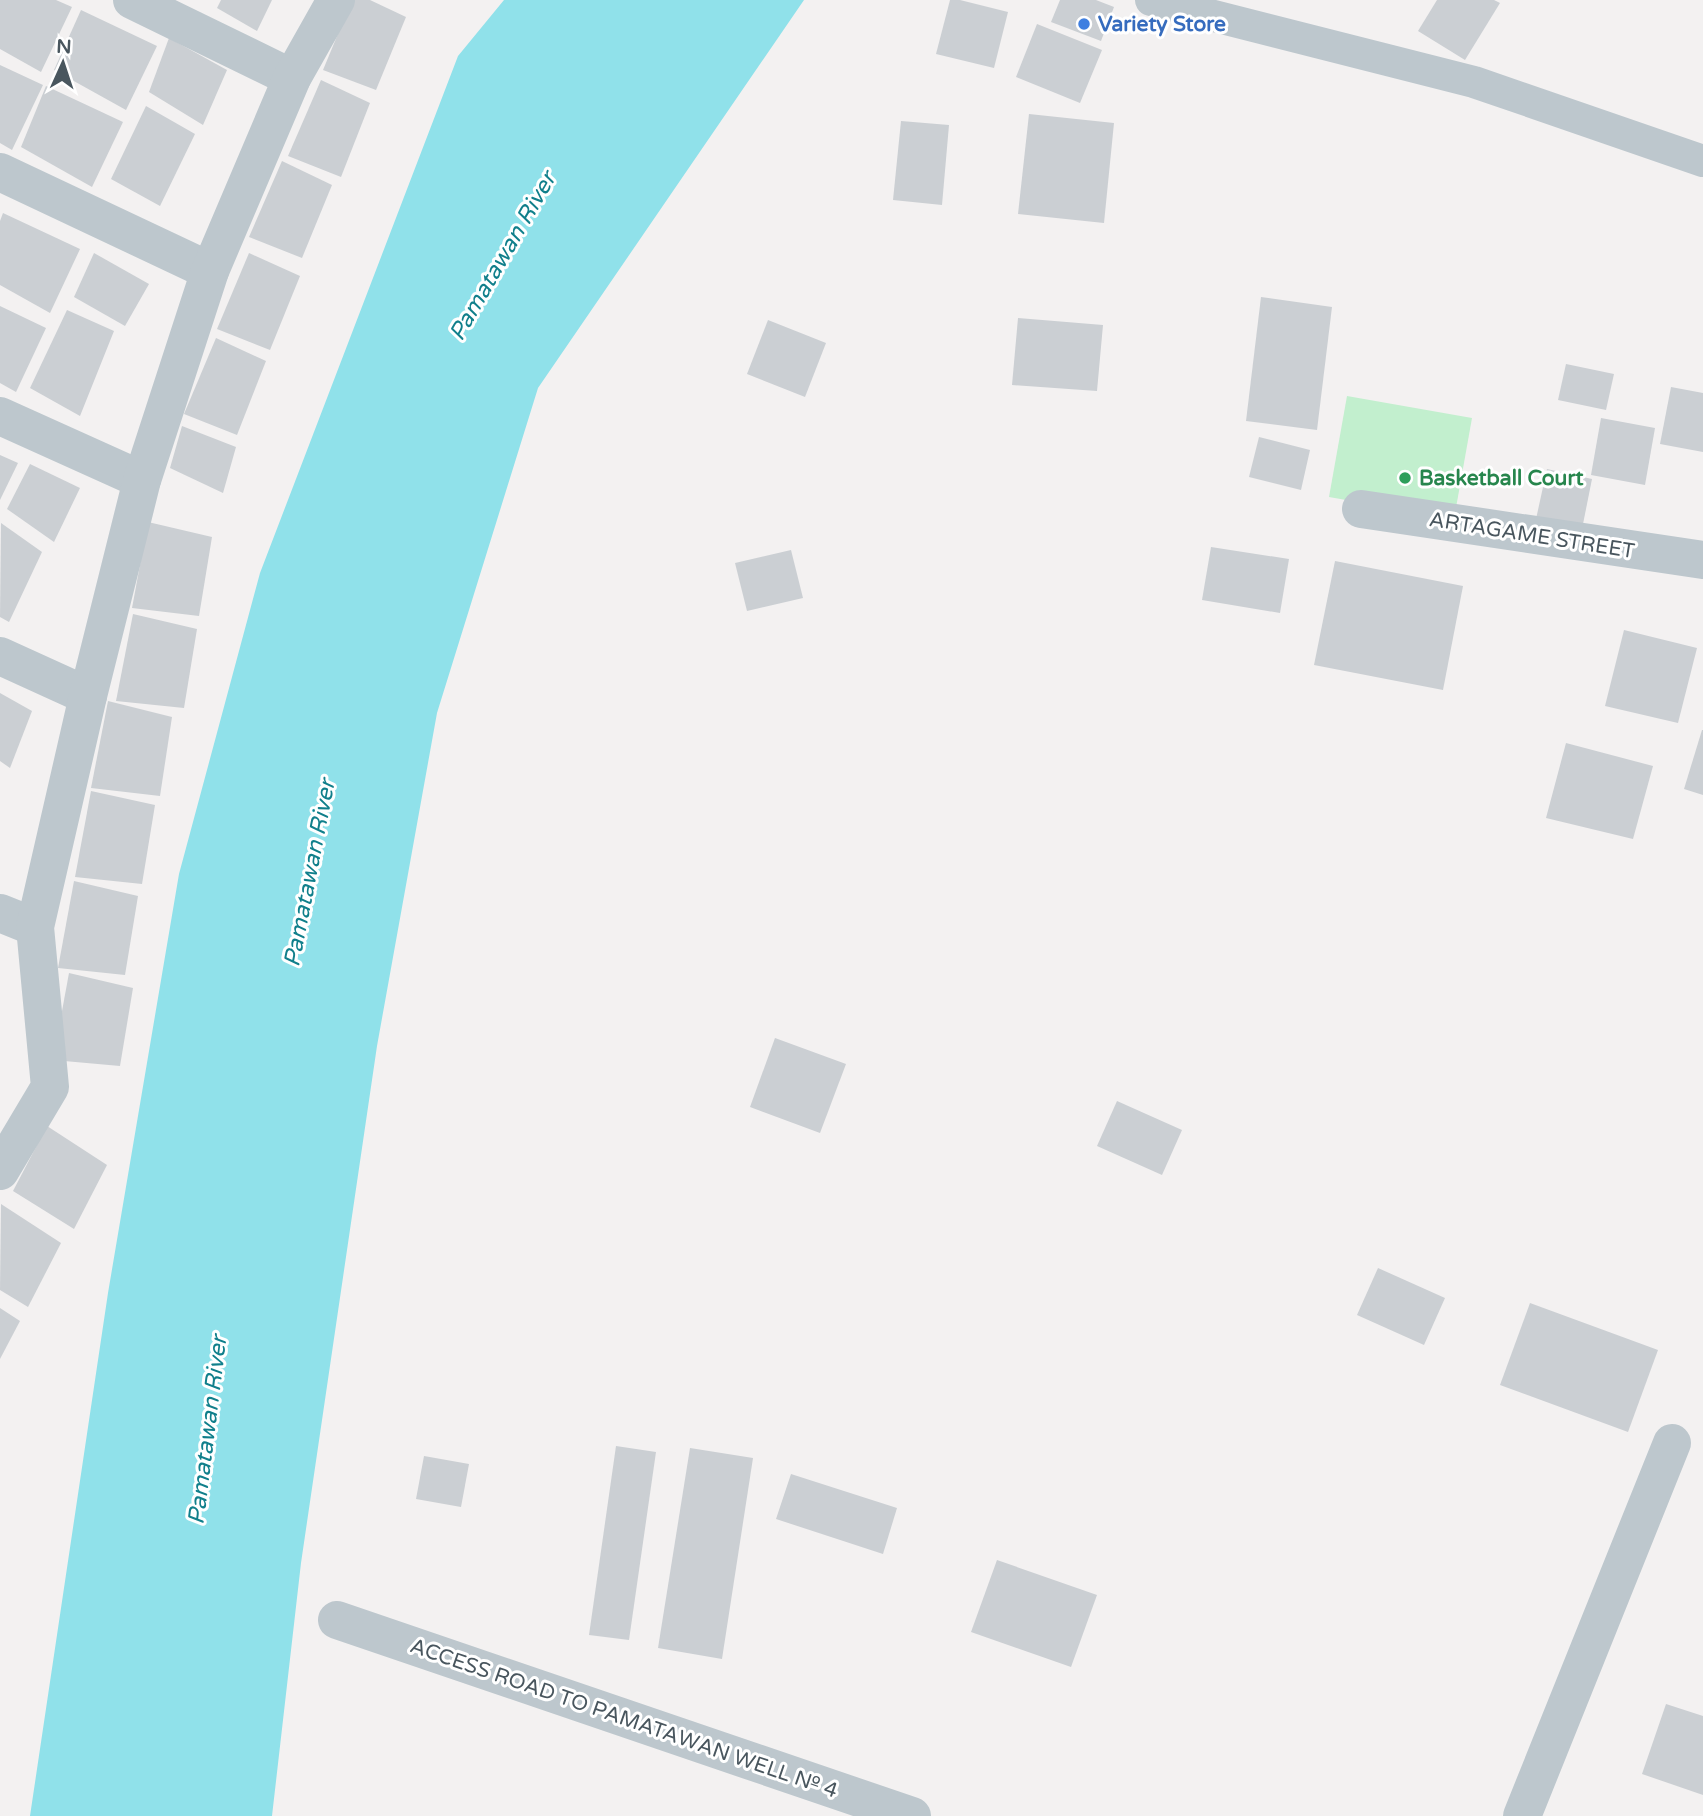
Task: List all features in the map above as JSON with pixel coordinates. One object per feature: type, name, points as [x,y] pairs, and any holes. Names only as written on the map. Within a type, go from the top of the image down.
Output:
[{"type":"street","points":[[132,0],[292,78]]},
{"type":"street","points":[[0,1171],[50,1087],[35,927],[88,696],[142,480],[210,271],[292,78],[336,0]]},
{"type":"street","points":[[0,172],[210,271]]},
{"type":"street","points":[[0,416],[142,480]]},
{"type":"street","name":"ARTAGAME STREET","points":[[1362,509],[1703,560]]},
{"type":"street","points":[[0,656],[88,696]]},
{"type":"street","points":[[0,913],[35,927]]},
{"type":"street","points":[[1522,1816],[1672,1443]]},
{"type":"street","name":"ACCESS ROAD TO PAMATAWAN WELL № 4","points":[[337,1620],[912,1816]]},
{"type":"lane","points":[[1151,0],[1474,82],[1703,161]]},
{"type":"green space","points":[[1347,396],[1472,418],[1454,519],[1329,497]]},
{"type":"water","name":"Pamatawan River","points":[[504,0],[804,0],[538,388],[437,713],[377,1046],[301,1563],[272,1816],[30,1816],[108,1293],[179,874],[260,573],[458,56]]},
{"type":"building","points":[[0,0],[56,0],[72,7],[41,72],[0,49]]},
{"type":"building","points":[[221,0],[272,0],[257,31],[217,8]]},
{"type":"building","points":[[352,0],[370,0],[406,17],[376,90],[323,70]]},
{"type":"building","points":[[950,0],[1008,12],[994,68],[936,54]]},
{"type":"building","points":[[1060,0],[1096,0],[1114,7],[1101,41],[1051,22]]},
{"type":"building","points":[[1437,0],[1494,0],[1500,3],[1465,60],[1418,31]]},
{"type":"building","points":[[81,10],[157,46],[126,110],[54,70]]},
{"type":"building","points":[[1037,24],[1102,50],[1080,103],[1016,77]]},
{"type":"building","points":[[169,38],[227,70],[203,125],[149,92]]},
{"type":"building","points":[[0,65],[43,85],[12,150],[0,143]]},
{"type":"building","points":[[321,80],[370,103],[341,177],[288,156]]},
{"type":"building","points":[[46,86],[123,122],[92,187],[21,147]]},
{"type":"building","points":[[146,106],[195,134],[160,206],[111,179]]},
{"type":"building","points":[[1029,114],[1114,123],[1104,223],[1018,214]]},
{"type":"building","points":[[901,121],[949,125],[942,205],[893,200]]},
{"type":"building","points":[[282,161],[332,185],[302,258],[249,237]]},
{"type":"building","points":[[3,213],[80,249],[50,313],[0,285],[0,221]]},
{"type":"building","points":[[94,253],[149,284],[125,326],[74,297]]},
{"type":"building","points":[[249,253],[300,276],[270,350],[217,329]]},
{"type":"building","points":[[1261,297],[1332,307],[1317,430],[1246,421]]},
{"type":"building","points":[[0,306],[46,328],[16,392],[0,383]]},
{"type":"building","points":[[67,310],[114,331],[80,416],[30,388]]},
{"type":"building","points":[[1018,318],[1103,325],[1097,391],[1012,385]]},
{"type":"building","points":[[768,320],[826,343],[805,397],[747,374]]},
{"type":"building","points":[[216,338],[266,361],[237,435],[184,414]]},
{"type":"building","points":[[1566,364],[1614,374],[1606,410],[1558,400]]},
{"type":"building","points":[[1671,387],[1703,393],[1703,452],[1660,444]]},
{"type":"building","points":[[1601,418],[1655,428],[1645,485],[1591,475]]},
{"type":"building","points":[[182,426],[236,447],[223,493],[170,468]]},
{"type":"building","points":[[1259,437],[1310,450],[1301,490],[1249,477]]},
{"type":"building","points":[[0,455],[18,463],[0,500]]},
{"type":"building","points":[[30,464],[80,488],[54,542],[7,509]]},
{"type":"building","points":[[1547,469],[1592,479],[1582,529],[1536,519]]},
{"type":"building","points":[[148,522],[212,537],[199,616],[132,608]]},
{"type":"building","points":[[1,523],[42,552],[9,622],[0,617]]},
{"type":"building","points":[[1211,547],[1289,559],[1280,613],[1202,600]]},
{"type":"building","points":[[791,550],[803,598],[747,611],[735,563]]},
{"type":"building","points":[[1335,561],[1463,586],[1443,690],[1314,665]]},
{"type":"building","points":[[133,614],[197,629],[184,708],[116,701]]},
{"type":"building","points":[[1624,630],[1697,648],[1678,723],[1605,706]]},
{"type":"building","points":[[0,693],[32,711],[10,768],[0,761]]},
{"type":"building","points":[[108,701],[172,717],[160,796],[91,788]]},
{"type":"building","points":[[1703,730],[1703,795],[1684,789]]},
{"type":"building","points":[[1566,743],[1653,766],[1633,839],[1546,818]]},
{"type":"building","points":[[91,791],[155,805],[142,884],[75,877]]},
{"type":"building","points":[[74,881],[138,896],[125,975],[58,968]]},
{"type":"building","points":[[69,973],[133,988],[120,1066],[53,1060]]},
{"type":"building","points":[[775,1038],[846,1064],[820,1133],[750,1107]]},
{"type":"building","points":[[1117,1101],[1182,1130],[1162,1175],[1097,1146]]},
{"type":"building","points":[[47,1126],[107,1165],[74,1229],[13,1191]]},
{"type":"building","points":[[1,1204],[61,1243],[28,1307],[0,1290]]},
{"type":"building","points":[[1378,1268],[1445,1298],[1424,1345],[1357,1315]]},
{"type":"building","points":[[1530,1303],[1658,1350],[1628,1432],[1500,1385]]},
{"type":"building","points":[[0,1308],[20,1321],[0,1359]]},
{"type":"building","points":[[616,1446],[656,1452],[629,1640],[589,1635]]},
{"type":"building","points":[[690,1448],[753,1458],[722,1659],[658,1648]]},
{"type":"building","points":[[424,1456],[469,1464],[461,1507],[416,1499]]},
{"type":"building","points":[[791,1474],[897,1508],[883,1554],[776,1519]]},
{"type":"building","points":[[997,1560],[1097,1595],[1071,1667],[971,1632]]},
{"type":"building","points":[[1666,1704],[1703,1716],[1703,1795],[1642,1774]]},
{"type":"place","name":"Variety Store","points":[[1084,24]]},
{"type":"place","name":"Basketball Court","points":[[1405,478]]}]
